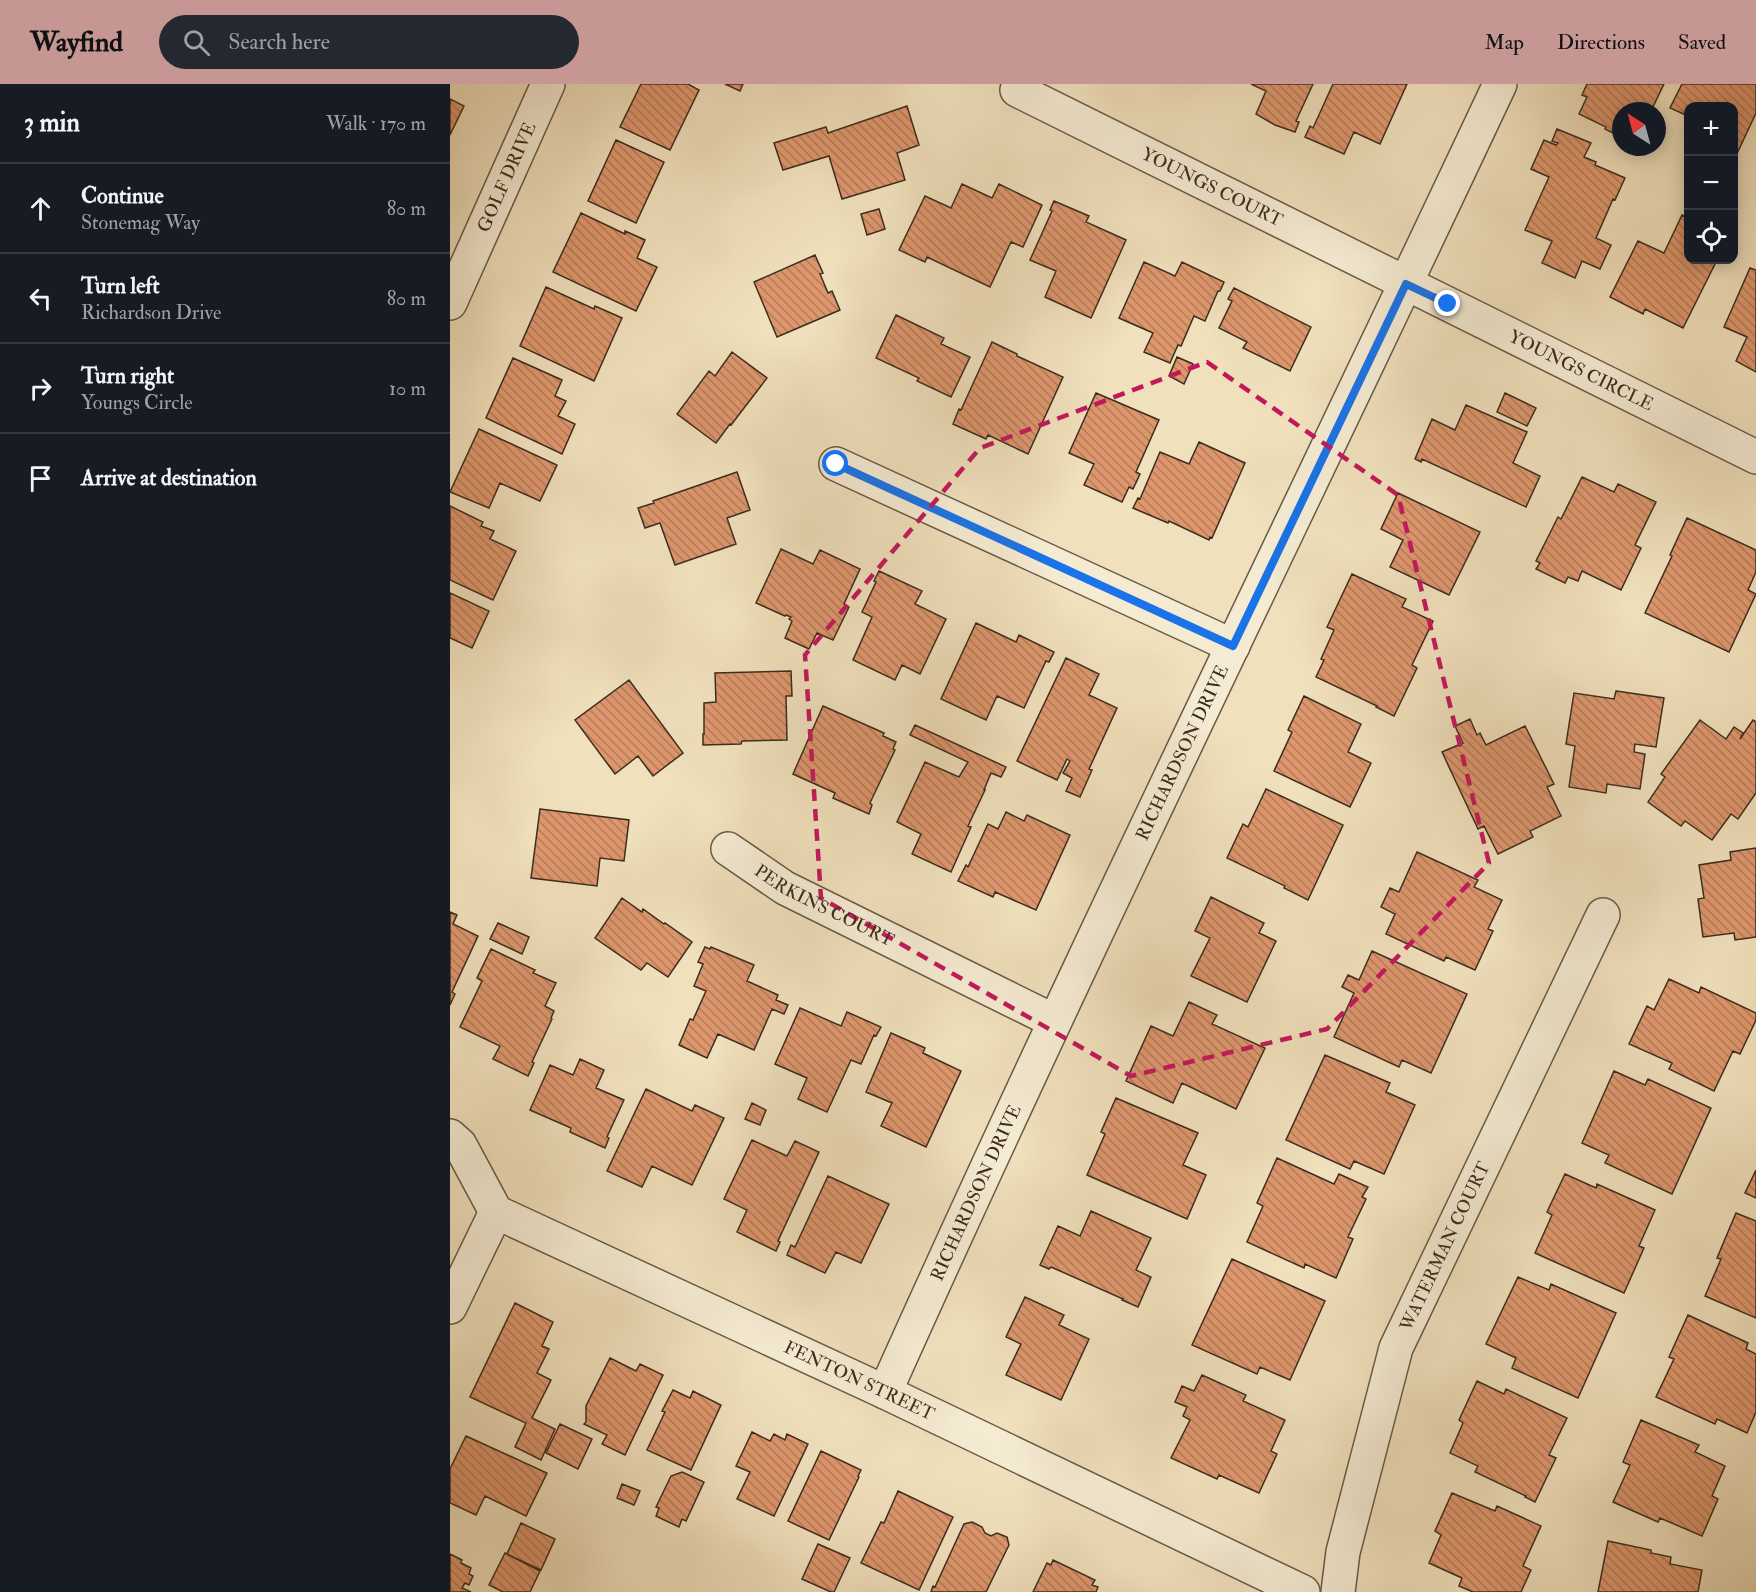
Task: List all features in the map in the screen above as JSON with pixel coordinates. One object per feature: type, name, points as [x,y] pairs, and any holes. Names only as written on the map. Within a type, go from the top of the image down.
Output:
[{"type":"street","name":"GOLF DRIVE","points":[[454,284],[548,84]]},
{"type":"street","name":"RICHARDSON DRIVE","points":[[885,1392],[1054,1021],[1500,84]]},
{"type":"street","name":"YOUNGS COURT","points":[[1017,90],[1406,284]]},
{"type":"street","name":"YOUNGS CIRCLE","points":[[1406,284],[1756,457]]},
{"type":"street","points":[[836,464],[1233,646]]},
{"type":"street","name":"PERKINS COURT","points":[[728,849],[785,888],[1054,1021]]},
{"type":"street","name":"WATERMAN COURT","points":[[1338,1592],[1343,1552],[1395,1348],[1603,915]]},
{"type":"street","points":[[450,1136],[460,1145],[496,1212],[450,1307]]},
{"type":"street","name":"FENTON STREET","points":[[496,1212],[885,1392],[1303,1592]]},
{"type":"highlighted area","points":[[1207,362],[1398,495],[1489,863],[1327,1029],[1131,1076],[821,898],[805,655],[980,448]]},
{"type":"building","points":[[641,84],[688,84],[699,90],[670,150],[620,127]]},
{"type":"building","points":[[725,84],[743,84],[740,91]]},
{"type":"building","points":[[1251,84],[1313,84],[1296,121],[1299,122],[1295,132],[1275,125],[1256,114],[1266,91]]},
{"type":"building","points":[[1333,84],[1407,84],[1380,144],[1354,132],[1344,154],[1305,137],[1310,126],[1313,128]]},
{"type":"building","points":[[1587,84],[1664,84],[1655,102],[1612,102],[1612,132],[1605,129],[1606,127],[1579,114],[1587,97],[1582,95]]},
{"type":"building","points":[[1682,84],[1756,84],[1756,113],[1738,151],[1738,102],[1684,102],[1684,114],[1670,108]]},
{"type":"building","points":[[450,99],[464,106],[450,135]]},
{"type":"building","points":[[907,106],[919,145],[897,153],[905,180],[842,199],[829,156],[783,170],[774,143],[826,127],[828,133]]},
{"type":"building","points":[[1557,129],[1591,143],[1584,157],[1596,162],[1595,165],[1625,178],[1596,238],[1611,245],[1600,269],[1582,261],[1575,278],[1542,263],[1552,241],[1525,230],[1549,177],[1531,169],[1544,140],[1556,145],[1558,143],[1552,141]]},
{"type":"building","points":[[616,140],[664,162],[636,223],[588,201]]},
{"type":"building","points":[[962,184],[992,198],[999,184],[1042,205],[1023,247],[1011,242],[990,287],[927,257],[925,262],[899,250],[925,196],[951,208]]},
{"type":"building","points":[[1054,201],[1089,216],[1086,222],[1126,240],[1091,318],[1045,297],[1056,271],[1030,260],[1052,211],[1050,210]]},
{"type":"building","points":[[879,209],[885,229],[867,235],[861,214]]},
{"type":"building","points":[[581,213],[625,234],[625,231],[645,240],[637,258],[657,267],[636,311],[553,272]]},
{"type":"building","points":[[1682,215],[1684,216],[1684,264],[1715,264],[1683,328],[1645,309],[1643,314],[1610,297],[1638,241],[1664,253]]},
{"type":"building","points":[[815,255],[828,293],[832,291],[840,310],[777,337],[754,282]]},
{"type":"building","points":[[1144,262],[1175,276],[1182,262],[1224,282],[1205,321],[1194,316],[1181,346],[1178,345],[1170,363],[1144,352],[1153,333],[1119,318]]},
{"type":"building","points":[[1750,268],[1756,270],[1756,372],[1736,361],[1747,337],[1724,327]]},
{"type":"building","points":[[546,287],[594,309],[595,306],[622,318],[594,381],[520,346]]},
{"type":"building","points":[[1234,288],[1311,327],[1290,371],[1243,348],[1247,342],[1219,328],[1232,301],[1228,299]]},
{"type":"building","points":[[896,315],[944,338],[941,344],[970,357],[951,397],[917,381],[919,378],[876,358]]},
{"type":"building","points":[[992,342],[1063,377],[1028,454],[988,435],[986,439],[953,424]]},
{"type":"building","points":[[732,352],[767,378],[716,443],[677,414],[709,371],[715,376]]},
{"type":"building","points":[[1177,357],[1193,364],[1184,384],[1169,376]]},
{"type":"building","points":[[513,358],[562,380],[555,396],[566,401],[558,416],[575,424],[562,454],[486,418]]},
{"type":"building","points":[[1096,393],[1159,420],[1136,472],[1140,474],[1133,489],[1129,487],[1122,502],[1084,485],[1094,464],[1069,453]]},
{"type":"building","points":[[1505,393],[1536,408],[1527,426],[1497,412]]},
{"type":"building","points":[[1466,405],[1527,432],[1513,463],[1540,476],[1526,507],[1422,459],[1421,462],[1415,459],[1432,419],[1455,430]]},
{"type":"building","points":[[479,429],[557,465],[540,501],[500,483],[489,508],[450,492]]},
{"type":"building","points":[[1199,442],[1245,463],[1212,538],[1210,537],[1209,540],[1169,521],[1168,523],[1133,508],[1138,498],[1140,499],[1160,452],[1189,464]]},
{"type":"building","points":[[737,472],[750,510],[727,518],[736,544],[675,565],[660,523],[645,528],[638,508]]},
{"type":"building","points":[[1582,477],[1614,492],[1618,484],[1656,502],[1635,545],[1641,548],[1621,590],[1582,571],[1578,581],[1568,577],[1565,583],[1536,569],[1540,563],[1536,561],[1558,517],[1561,519]]},
{"type":"building","points":[[1398,493],[1480,532],[1449,595],[1390,567],[1403,540],[1381,529]]},
{"type":"building","points":[[450,506],[483,522],[481,526],[494,531],[490,539],[516,551],[493,600],[450,580]]},
{"type":"building","points":[[1687,518],[1756,550],[1756,572],[1748,590],[1756,594],[1729,652],[1645,613]]},
{"type":"building","points":[[781,549],[813,564],[820,550],[860,569],[844,604],[849,607],[833,640],[817,633],[809,649],[785,638],[792,621],[789,619],[791,617],[756,603]]},
{"type":"building","points":[[879,571],[922,591],[915,604],[946,619],[920,674],[902,665],[895,680],[853,660],[872,617],[862,612]]},
{"type":"building","points":[[1352,574],[1406,599],[1402,607],[1433,621],[1412,665],[1417,668],[1394,716],[1316,677],[1334,630],[1327,627]]},
{"type":"building","points":[[450,593],[489,611],[472,648],[450,638]]},
{"type":"building","points":[[976,623],[1016,642],[1019,635],[1054,652],[1049,662],[1046,661],[1024,708],[997,696],[986,720],[941,699]]},
{"type":"building","points":[[1066,658],[1099,674],[1089,695],[1117,708],[1089,769],[1092,770],[1080,797],[1066,791],[1072,778],[1063,773],[1070,761],[1067,759],[1057,780],[1017,761]]},
{"type":"building","points":[[791,671],[792,696],[786,696],[787,740],[703,745],[704,703],[716,702],[715,673]]},
{"type":"building","points":[[629,680],[683,753],[653,776],[638,756],[615,774],[575,720]]},
{"type":"building","points":[[1616,691],[1664,698],[1656,747],[1635,744],[1634,752],[1645,754],[1640,789],[1607,784],[1606,793],[1569,787],[1575,746],[1566,744],[1574,693],[1614,699]]},
{"type":"building","points":[[1304,696],[1361,724],[1348,752],[1371,763],[1350,807],[1274,771],[1292,732],[1288,730]]},
{"type":"building","points":[[823,706],[884,733],[883,736],[896,742],[893,749],[895,750],[870,803],[872,805],[869,814],[833,798],[835,793],[793,774]]},
{"type":"building","points":[[1470,719],[1477,735],[1480,733],[1486,745],[1525,726],[1554,784],[1547,787],[1561,816],[1530,831],[1533,837],[1498,854],[1484,826],[1478,829],[1442,752],[1463,743],[1455,726]]},
{"type":"building","points":[[1700,720],[1726,739],[1734,727],[1743,733],[1740,739],[1753,720],[1756,722],[1756,793],[1738,819],[1731,814],[1712,840],[1685,821],[1681,826],[1648,802],[1665,777],[1661,774]]},
{"type":"building","points":[[915,725],[1006,767],[1001,777],[991,773],[951,872],[912,854],[921,834],[897,822],[925,762],[959,777],[968,762],[910,735]]},
{"type":"building","points":[[1266,789],[1343,825],[1308,900],[1284,888],[1285,886],[1227,858],[1243,824],[1248,827]]},
{"type":"building","points":[[540,809],[629,820],[624,861],[600,858],[597,886],[531,878]]},
{"type":"building","points":[[1006,812],[1024,821],[1027,815],[1070,835],[1036,910],[995,892],[993,897],[958,881],[966,865],[968,867],[988,824],[998,829]]},
{"type":"building","points":[[1756,848],[1756,937],[1735,940],[1734,933],[1703,937],[1698,899],[1704,898],[1699,865],[1731,860],[1730,852]]},
{"type":"building","points":[[1417,852],[1478,880],[1474,887],[1502,900],[1488,929],[1493,931],[1475,970],[1446,957],[1444,961],[1386,934],[1395,914],[1381,907],[1390,888],[1399,892]]},
{"type":"building","points":[[1211,897],[1264,923],[1259,933],[1276,941],[1247,1002],[1191,976],[1210,938],[1195,931]]},
{"type":"building","points":[[622,898],[642,912],[643,909],[692,942],[668,977],[647,963],[641,970],[595,938]]},
{"type":"building","points":[[450,912],[457,915],[453,924],[478,936],[452,992],[455,994],[450,1005]]},
{"type":"building","points":[[498,923],[529,937],[522,954],[490,939]]},
{"type":"building","points":[[705,947],[710,949],[711,947],[754,965],[747,981],[778,995],[776,1000],[788,1005],[784,1014],[772,1009],[754,1050],[718,1034],[707,1058],[679,1045],[706,991],[694,986],[703,964],[698,962]]},
{"type":"building","points":[[491,949],[556,983],[545,1006],[554,1011],[552,1019],[528,1076],[493,1059],[500,1046],[460,1027],[482,981],[477,978]]},
{"type":"building","points":[[1372,951],[1467,994],[1431,1073],[1402,1060],[1399,1067],[1334,1037],[1354,993],[1342,987],[1348,975],[1359,980]]},
{"type":"building","points":[[1669,979],[1699,993],[1701,987],[1756,1013],[1756,1020],[1740,1054],[1733,1051],[1714,1091],[1669,1069],[1672,1063],[1629,1044],[1647,1006],[1654,1010]]},
{"type":"building","points":[[1189,1002],[1217,1015],[1212,1024],[1265,1048],[1236,1109],[1182,1083],[1173,1103],[1126,1081],[1151,1026],[1173,1036]]},
{"type":"building","points":[[800,1008],[841,1026],[847,1012],[881,1027],[876,1036],[874,1035],[861,1064],[851,1060],[827,1112],[798,1099],[807,1078],[775,1064]]},
{"type":"building","points":[[891,1033],[925,1048],[923,1053],[961,1071],[926,1147],[881,1126],[892,1103],[866,1092]]},
{"type":"building","points":[[1325,1055],[1390,1083],[1386,1092],[1415,1105],[1384,1174],[1354,1161],[1350,1169],[1286,1140]]},
{"type":"building","points":[[580,1059],[604,1070],[596,1088],[624,1100],[607,1137],[609,1138],[605,1148],[570,1132],[571,1128],[530,1110],[550,1065],[573,1075]]},
{"type":"building","points":[[1614,1071],[1645,1085],[1648,1079],[1711,1108],[1672,1194],[1605,1163],[1609,1155],[1582,1143]]},
{"type":"building","points":[[646,1089],[692,1111],[695,1105],[724,1118],[692,1185],[652,1166],[642,1187],[607,1171]]},
{"type":"building","points":[[1116,1098],[1198,1133],[1183,1165],[1206,1175],[1187,1219],[1087,1175],[1105,1134],[1101,1132]]},
{"type":"building","points":[[752,1103],[766,1110],[760,1125],[745,1119]]},
{"type":"building","points":[[752,1140],[787,1156],[795,1141],[819,1152],[778,1241],[780,1242],[776,1251],[737,1232],[747,1210],[724,1199]]},
{"type":"building","points":[[1277,1158],[1334,1184],[1339,1174],[1368,1187],[1362,1197],[1366,1199],[1348,1237],[1353,1239],[1336,1278],[1305,1264],[1304,1268],[1247,1242],[1263,1206],[1257,1203]]},
{"type":"building","points":[[1756,1170],[1756,1198],[1745,1193]]},
{"type":"building","points":[[1565,1174],[1596,1188],[1597,1184],[1655,1210],[1639,1246],[1644,1248],[1624,1293],[1535,1253],[1552,1215],[1547,1212]]},
{"type":"building","points":[[828,1176],[889,1204],[861,1263],[836,1252],[825,1273],[787,1255],[791,1245],[795,1247]]},
{"type":"building","points":[[1091,1211],[1151,1238],[1136,1270],[1151,1277],[1138,1307],[1051,1267],[1049,1269],[1040,1265],[1058,1226],[1080,1236]]},
{"type":"building","points":[[1736,1213],[1756,1221],[1756,1318],[1705,1296],[1721,1259],[1717,1258]]},
{"type":"building","points":[[1232,1259],[1325,1301],[1290,1380],[1260,1367],[1257,1374],[1192,1345]]},
{"type":"building","points":[[1518,1277],[1549,1290],[1551,1284],[1616,1313],[1578,1398],[1512,1368],[1516,1358],[1486,1344]]},
{"type":"building","points":[[1025,1297],[1064,1315],[1059,1325],[1089,1339],[1061,1400],[1006,1375],[1021,1344],[1006,1337]]},
{"type":"building","points":[[515,1303],[553,1322],[542,1346],[549,1349],[537,1373],[551,1380],[532,1418],[555,1429],[541,1460],[515,1447],[526,1423],[470,1397]]},
{"type":"building","points":[[1688,1315],[1748,1343],[1746,1349],[1756,1354],[1756,1412],[1747,1433],[1717,1419],[1715,1424],[1656,1397],[1674,1359],[1669,1357]]},
{"type":"building","points":[[610,1358],[636,1371],[640,1364],[663,1375],[625,1455],[602,1444],[607,1435],[584,1424],[586,1406]]},
{"type":"building","points":[[1202,1375],[1246,1395],[1243,1401],[1285,1420],[1271,1451],[1277,1454],[1259,1493],[1219,1475],[1217,1479],[1171,1458],[1190,1420],[1183,1416],[1187,1407],[1175,1402],[1182,1386],[1194,1391]]},
{"type":"building","points":[[1477,1381],[1504,1394],[1506,1389],[1567,1418],[1549,1455],[1556,1458],[1535,1502],[1475,1472],[1478,1466],[1450,1453],[1463,1423],[1459,1420]]},
{"type":"building","points":[[673,1390],[690,1398],[693,1391],[721,1405],[691,1470],[647,1450]]},
{"type":"building","points":[[1641,1420],[1699,1445],[1695,1452],[1725,1466],[1712,1496],[1718,1499],[1702,1536],[1660,1518],[1658,1522],[1613,1502],[1630,1465],[1623,1462]]},
{"type":"building","points":[[560,1424],[592,1439],[578,1469],[546,1453]]},
{"type":"building","points":[[752,1432],[770,1441],[774,1434],[785,1440],[787,1434],[808,1444],[774,1516],[737,1499],[750,1472],[736,1466]]},
{"type":"building","points":[[466,1436],[547,1473],[526,1516],[485,1496],[476,1515],[450,1503],[450,1469]]},
{"type":"building","points":[[821,1451],[861,1470],[829,1540],[788,1521]]},
{"type":"building","points":[[682,1472],[704,1482],[686,1521],[682,1519],[679,1527],[656,1516],[659,1508],[656,1507],[671,1476]]},
{"type":"building","points":[[622,1484],[640,1491],[634,1505],[617,1498]]},
{"type":"building","points":[[898,1491],[953,1517],[919,1590],[861,1563],[881,1522],[884,1523]]},
{"type":"building","points":[[1452,1493],[1495,1511],[1497,1506],[1541,1526],[1523,1566],[1531,1570],[1521,1592],[1473,1592],[1459,1586],[1462,1578],[1429,1563],[1441,1535],[1435,1531]]},
{"type":"building","points":[[972,1522],[982,1527],[985,1533],[991,1536],[997,1533],[1007,1537],[1009,1545],[986,1592],[931,1592],[964,1524]]},
{"type":"building","points":[[521,1523],[555,1539],[541,1570],[507,1554]]},
{"type":"building","points":[[1608,1541],[1651,1550],[1651,1553],[1671,1557],[1670,1564],[1702,1570],[1698,1592],[1598,1592]]},
{"type":"building","points":[[818,1544],[850,1558],[834,1592],[802,1579]]},
{"type":"building","points":[[505,1553],[540,1571],[530,1592],[503,1592],[489,1585]]},
{"type":"building","points":[[450,1554],[471,1568],[469,1574],[473,1576],[469,1585],[465,1583],[462,1588],[471,1592],[450,1592]]},
{"type":"building","points":[[1053,1560],[1095,1580],[1092,1585],[1098,1587],[1096,1592],[1033,1592],[1047,1563],[1051,1565]]},
{"type":"route","points":[[836,464],[1233,646],[1406,284],[1448,304]]}]
